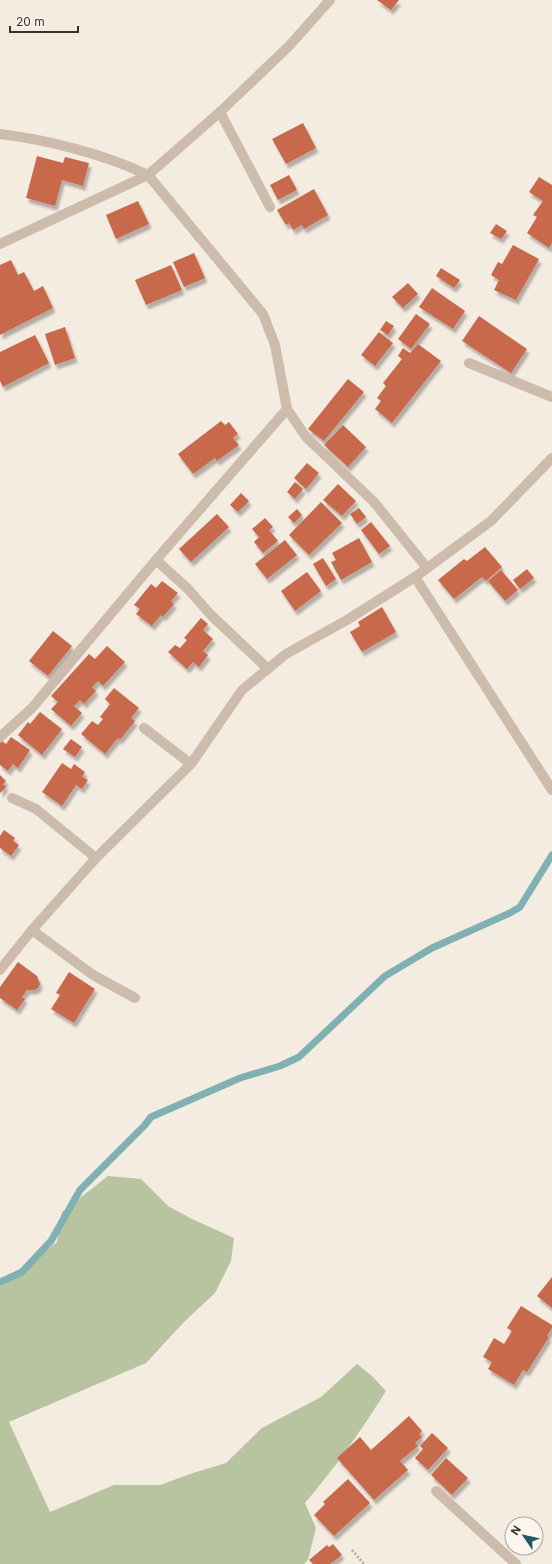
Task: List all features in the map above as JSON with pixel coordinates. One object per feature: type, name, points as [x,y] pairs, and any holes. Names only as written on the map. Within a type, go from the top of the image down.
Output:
[{"type":"street","points":[[0,244],[148,175],[220,112],[289,46],[330,0]]},
{"type":"street","points":[[220,112],[270,207]]},
{"type":"street","points":[[0,134],[84,151],[127,165],[148,175],[263,314],[275,345],[287,409],[306,437],[374,502],[427,568]]},
{"type":"street","points":[[469,363],[552,397]]},
{"type":"street","points":[[0,737],[32,708],[156,560],[287,409]]},
{"type":"street","points":[[0,970],[32,930],[96,858],[191,764],[242,690],[286,654],[347,620],[415,577],[491,521],[552,458]]},
{"type":"street","points":[[156,560],[188,589],[211,615],[268,669]]},
{"type":"street","points":[[415,577],[552,790]]},
{"type":"street","points":[[144,728],[191,764]]},
{"type":"street","points":[[12,798],[36,809],[96,858]]},
{"type":"street","points":[[32,930],[93,974],[135,998]]},
{"type":"street","points":[[436,1491],[516,1564]]},
{"type":"path","points":[[352,1550],[364,1564]]},
{"type":"green space","points":[[108,1176],[141,1179],[168,1206],[192,1219],[234,1238],[231,1261],[215,1293],[184,1322],[146,1363],[9,1422],[50,1512],[114,1485],[160,1485],[226,1463],[262,1428],[321,1397],[357,1364],[372,1376],[386,1391],[347,1449],[305,1503],[316,1528],[308,1560],[304,1564],[0,1564],[0,1286],[8,1282],[57,1242],[62,1212]]},
{"type":"building","points":[[377,0],[399,0],[391,10]]},
{"type":"building","points":[[303,123],[316,148],[286,164],[272,139]]},
{"type":"building","points":[[37,156],[63,163],[65,157],[89,163],[83,186],[62,180],[55,206],[26,198]]},
{"type":"building","points":[[289,175],[297,190],[278,200],[270,185]]},
{"type":"building","points":[[539,177],[552,185],[552,243],[549,248],[527,233],[537,217],[533,215],[543,201],[529,192]]},
{"type":"building","points":[[314,189],[328,215],[304,229],[302,225],[293,230],[289,223],[286,225],[277,210]]},
{"type":"building","points":[[138,201],[149,224],[116,239],[106,215]]},
{"type":"building","points":[[496,224],[507,231],[501,239],[490,233]]},
{"type":"building","points":[[513,245],[539,259],[516,300],[494,290],[499,280],[491,275],[498,262],[502,264]]},
{"type":"building","points":[[194,253],[205,278],[184,287],[173,262]]},
{"type":"building","points":[[11,260],[18,275],[24,272],[34,291],[43,286],[53,308],[0,335],[0,265]]},
{"type":"building","points":[[171,265],[182,290],[146,305],[135,280]]},
{"type":"building","points":[[441,268],[460,280],[454,288],[436,276]]},
{"type":"building","points":[[408,283],[418,294],[403,308],[392,297]]},
{"type":"building","points":[[432,288],[465,311],[453,329],[419,307]]},
{"type":"building","points":[[416,314],[430,324],[411,349],[398,339]]},
{"type":"building","points":[[479,316],[527,349],[511,373],[462,341]]},
{"type":"building","points":[[386,321],[394,326],[388,335],[380,330]]},
{"type":"building","points":[[65,327],[75,358],[55,365],[45,334]]},
{"type":"building","points":[[379,332],[393,343],[375,366],[361,355]]},
{"type":"building","points":[[35,335],[49,363],[3,387],[0,381],[0,352]]},
{"type":"building","points":[[418,344],[441,361],[392,423],[375,409],[381,401],[377,398],[386,386],[383,383],[402,359],[398,356],[403,348],[410,353]]},
{"type":"building","points":[[348,379],[364,392],[324,441],[308,429]]},
{"type":"building","points":[[221,421],[225,425],[229,422],[238,434],[233,438],[239,445],[217,461],[215,458],[193,474],[178,454]]},
{"type":"building","points":[[343,425],[366,447],[348,467],[324,445]]},
{"type":"building","points":[[307,463],[319,473],[306,489],[294,478]]},
{"type":"building","points":[[295,482],[303,489],[295,499],[287,492]]},
{"type":"building","points":[[338,484],[356,501],[342,516],[323,500]]},
{"type":"building","points":[[241,493],[249,501],[238,512],[230,505]]},
{"type":"building","points":[[321,502],[342,523],[309,555],[289,535]]},
{"type":"building","points":[[359,508],[366,517],[357,524],[350,514]]},
{"type":"building","points":[[297,509],[302,515],[294,523],[288,517]]},
{"type":"building","points":[[217,514],[229,527],[191,562],[179,549]]},
{"type":"building","points":[[265,518],[273,527],[269,530],[278,541],[263,553],[254,542],[259,537],[252,529]]},
{"type":"building","points":[[371,522],[390,546],[379,554],[361,530]]},
{"type":"building","points":[[359,538],[372,562],[341,580],[331,562],[336,560],[332,553]]},
{"type":"building","points":[[285,540],[297,555],[267,579],[255,564]]},
{"type":"building","points":[[485,547],[502,567],[486,581],[482,577],[454,599],[438,580],[464,559],[467,561]]},
{"type":"building","points":[[323,558],[336,579],[326,586],[313,564]]},
{"type":"building","points":[[527,569],[534,578],[520,589],[513,580]]},
{"type":"building","points":[[501,570],[518,590],[505,601],[488,581]]},
{"type":"building","points":[[307,572],[321,591],[295,611],[281,591]]},
{"type":"building","points":[[162,581],[178,593],[171,601],[174,604],[163,617],[161,615],[152,626],[136,614],[140,609],[134,605],[151,584],[156,588]]},
{"type":"building","points":[[382,607],[396,632],[362,652],[350,632],[360,626],[358,622]]},
{"type":"building","points":[[201,618],[208,624],[203,630],[213,639],[203,651],[208,655],[199,667],[193,662],[187,669],[168,652],[175,645],[180,648],[187,640],[184,638]]},
{"type":"building","points":[[53,631],[72,646],[48,676],[29,661]]},
{"type":"building","points":[[107,646],[125,662],[103,686],[98,681],[92,687],[96,691],[84,704],[80,700],[74,706],[82,713],[71,726],[51,709],[58,702],[51,696],[89,654],[95,659]]},
{"type":"building","points":[[114,688],[139,708],[131,718],[135,721],[120,740],[118,738],[105,754],[81,734],[92,721],[98,725],[103,719],[100,717],[110,704],[105,699]]},
{"type":"building","points":[[40,712],[62,729],[42,755],[18,735],[28,722],[30,724]]},
{"type":"building","points":[[11,737],[30,750],[18,768],[13,764],[8,771],[0,765],[0,743],[2,741],[6,744]]},
{"type":"building","points":[[71,739],[82,747],[75,757],[63,749]]},
{"type":"building","points":[[62,763],[71,769],[74,764],[85,772],[82,777],[88,780],[82,789],[76,785],[62,806],[42,792]]},
{"type":"building","points":[[0,775],[6,781],[3,784],[6,787],[0,793]]},
{"type":"building","points":[[4,830],[15,838],[13,841],[19,845],[11,856],[0,848],[0,836]]},
{"type":"building","points":[[18,962],[37,976],[40,984],[38,988],[34,990],[27,990],[22,997],[25,999],[17,1010],[0,998],[0,987]]},
{"type":"building","points":[[69,972],[95,989],[74,1023],[51,1009],[60,995],[56,993]]},
{"type":"building","points":[[552,1277],[552,1308],[537,1296]]},
{"type":"building","points":[[521,1306],[552,1325],[552,1328],[547,1336],[549,1337],[527,1372],[523,1370],[514,1385],[488,1369],[492,1362],[483,1357],[494,1338],[504,1344],[512,1331],[507,1328]]},
{"type":"building","points":[[409,1416],[422,1431],[419,1434],[422,1437],[415,1443],[418,1446],[400,1461],[408,1470],[374,1500],[337,1458],[360,1437],[371,1450]]},
{"type":"building","points":[[432,1433],[448,1448],[428,1470],[415,1458],[423,1449],[420,1446]]},
{"type":"building","points":[[446,1458],[468,1478],[452,1495],[431,1475]]},
{"type":"building","points":[[348,1479],[370,1503],[334,1536],[314,1515],[325,1504],[323,1502]]},
{"type":"building","points":[[333,1544],[342,1555],[330,1564],[313,1564],[309,1560],[327,1545],[329,1547]]},
{"type":"waterway","points":[[0,1282],[22,1272],[51,1241],[80,1190],[144,1126],[151,1117],[240,1078],[280,1066],[299,1057],[385,976],[432,948],[510,913],[520,907],[552,855]]}]
